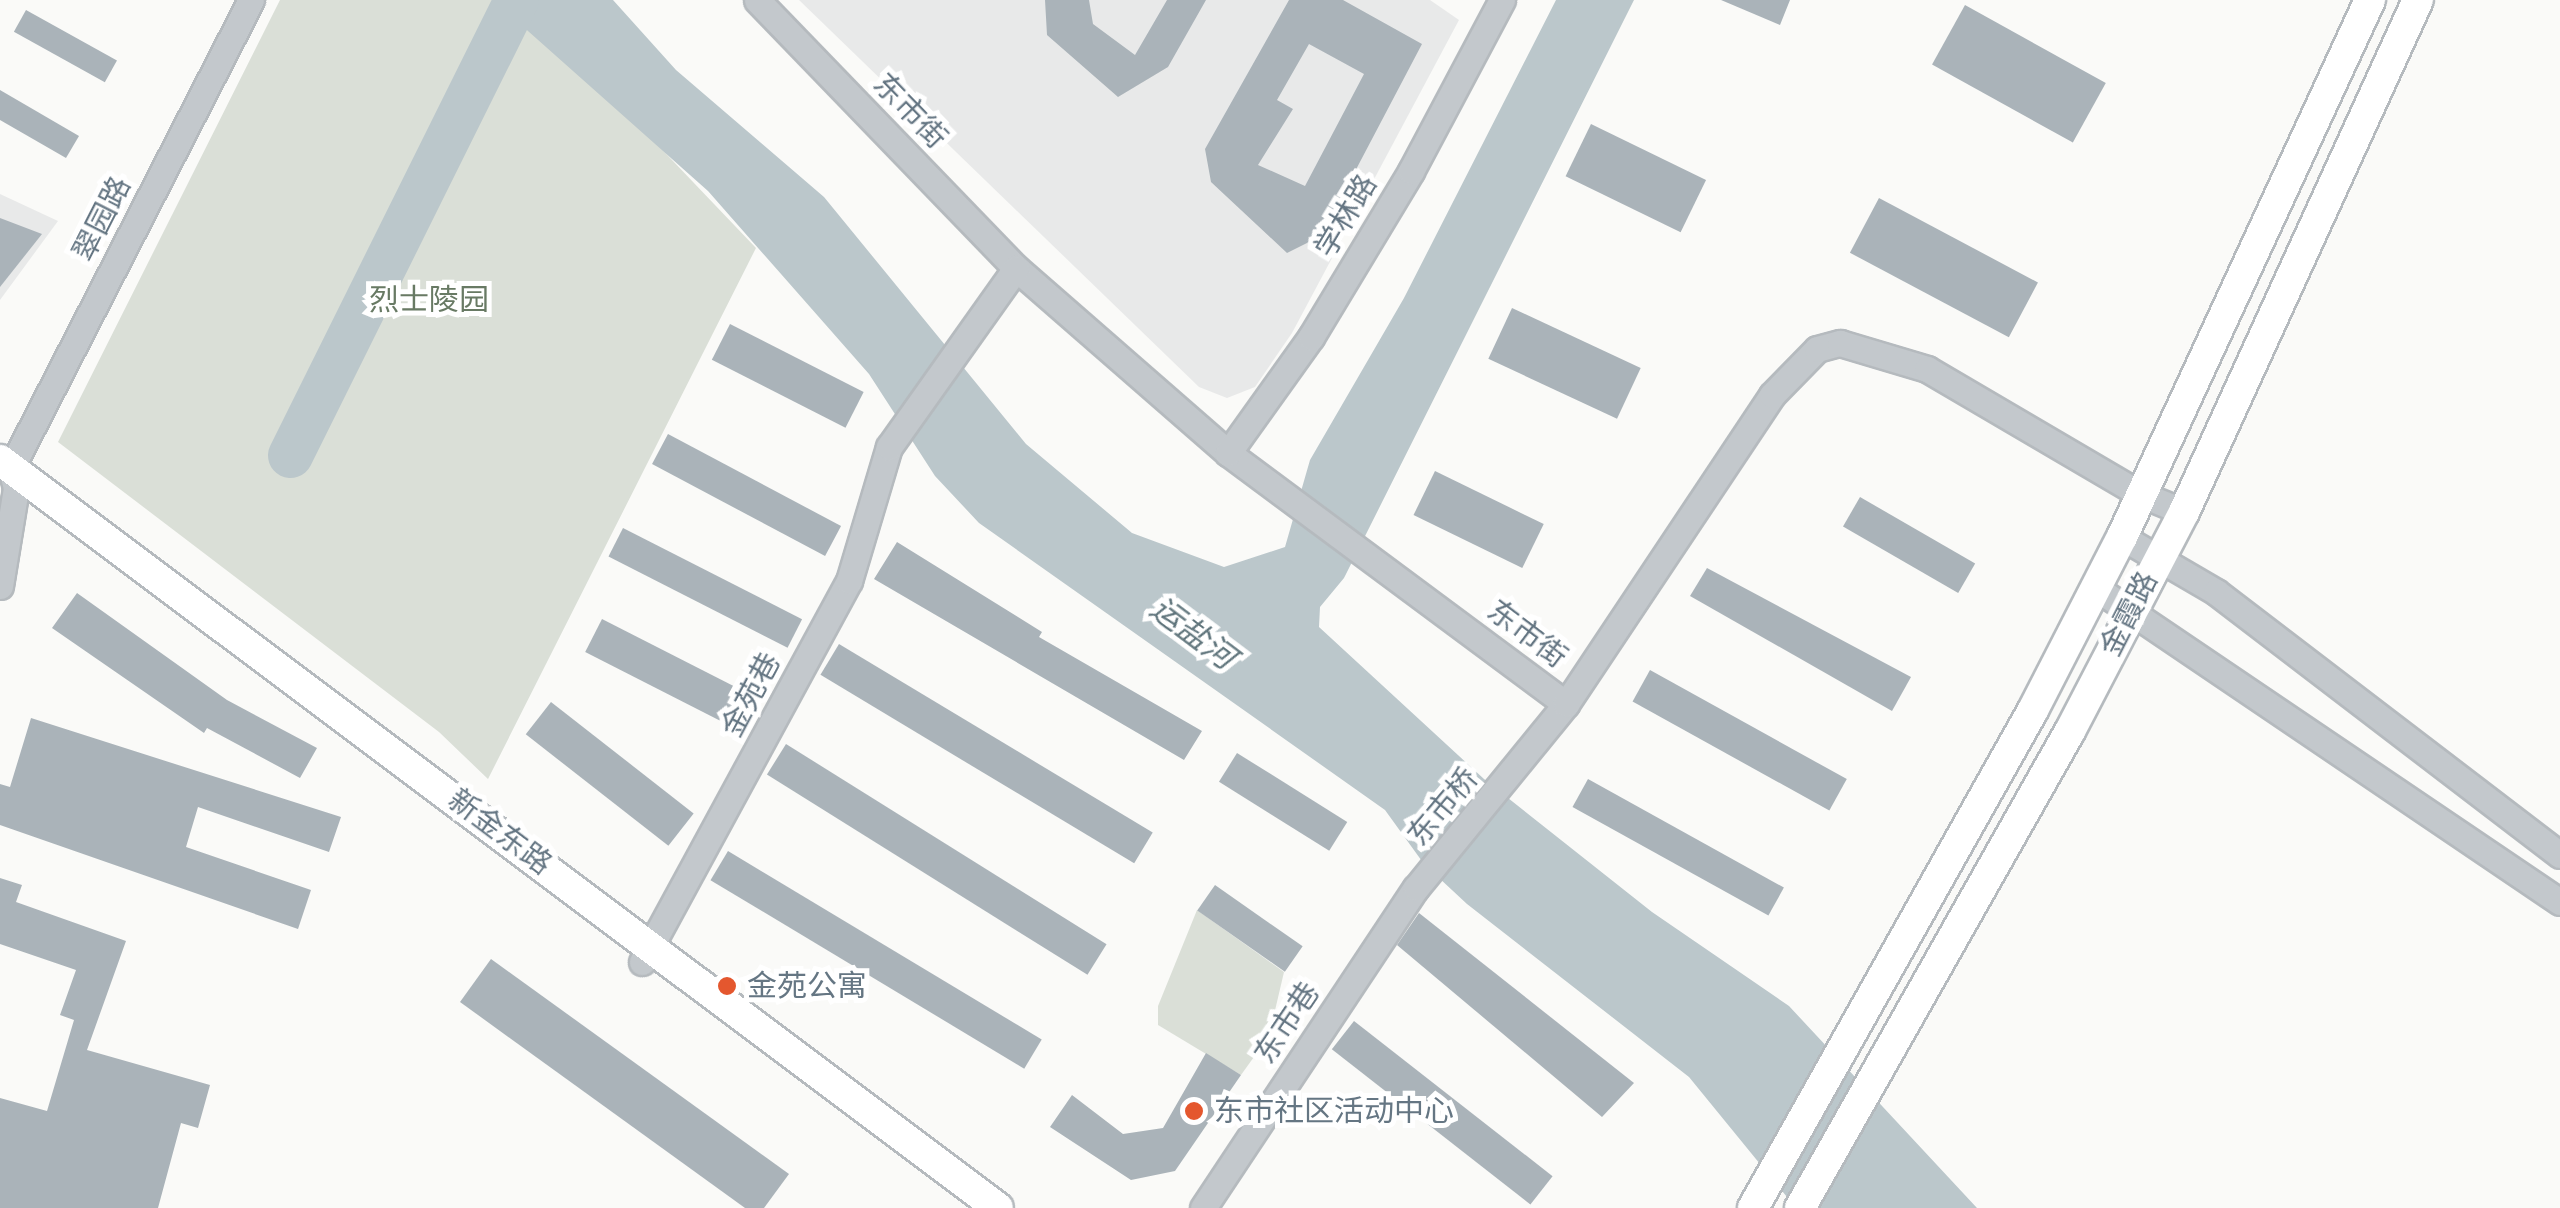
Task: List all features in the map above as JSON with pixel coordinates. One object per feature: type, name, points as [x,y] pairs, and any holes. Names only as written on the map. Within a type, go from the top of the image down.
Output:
[{"type":"main road","name":"金霞路","points":[[1756,1202],[2096,588],[2370,0]]},
{"type":"main road","name":"金霞路","points":[[1800,1208],[2184,512],[2418,0]]},
{"type":"main road","name":"新金东路","points":[[7,473],[648,954],[998,1208]]},
{"type":"main road","name":"新金东路","points":[[648,954],[967,1208]]},
{"type":"street","name":"翠园路","points":[[0,586],[7,473],[251,0]]},
{"type":"street","name":"东市街","points":[[757,0],[1016,268],[1228,453],[1566,704]]},
{"type":"street","name":"学林路","points":[[1228,453],[1311,337],[1412,171],[1502,0]]},
{"type":"street","name":"金苑巷","points":[[648,954],[849,581],[889,447],[1016,268]]},
{"type":"street","name":"东市桥","points":[[1428,875],[1566,704],[1772,395],[1817,349],[1840,343],[1927,369],[2138,493],[2184,512]]},
{"type":"street","points":[[2122,537],[2231,604],[2560,855]]},
{"type":"street","points":[[2096,588],[2132,608],[2560,902]]},
{"type":"street","name":"东市巷","points":[[1203,1208],[1428,875]]},
{"type":"shaded area","points":[[799,0],[1430,0],[1459,20],[1292,333],[1255,387],[1227,398],[1199,387]]},
{"type":"shaded area","points":[[0,194],[58,221],[0,300]]},
{"type":"green space","name":"烈士陵园","points":[[280,0],[493,0],[631,117],[756,248],[488,779],[439,732],[58,442]]},
{"type":"green space","points":[[1197,910],[1284,972],[1269,1036],[1241,1075],[1158,1025],[1158,1006]]},
{"type":"water","name":"运盐河","points":[[493,0],[613,0],[676,70],[824,197],[1026,444],[1132,533],[1224,567],[1285,547],[1310,460],[1404,298],[1556,0],[1634,0],[1344,578],[1320,607],[1319,627],[1484,779],[1652,912],[1789,1006],[1977,1208],[1796,1208],[1689,1077],[1467,904],[1424,864],[1385,810],[979,523],[935,476],[869,374],[708,191]]},
{"type":"building","points":[[1045,0],[1089,0],[1093,24],[1135,55],[1167,0],[1206,0],[1168,67],[1118,97],[1047,35]]},
{"type":"building","points":[[1289,0],[1343,0],[1422,44],[1321,236],[1287,253],[1211,182],[1205,149]],"holes":[[[1309,44],[1364,74],[1305,186],[1258,165],[1293,109],[1277,100]]]},
{"type":"building","points":[[1721,0],[1790,0],[1780,25]]},
{"type":"building","points":[[1965,5],[2106,83],[2073,143],[1932,64]]},
{"type":"building","points":[[26,10],[117,60],[105,82],[14,32]]},
{"type":"building","points":[[0,90],[79,136],[66,158],[0,120]]},
{"type":"building","points":[[1591,124],[1706,180],[1681,232],[1566,176]]},
{"type":"building","points":[[1879,198],[2038,283],[2009,337],[1850,253]]},
{"type":"building","points":[[0,218],[42,234],[0,287]]},
{"type":"building","points":[[1512,308],[1641,368],[1617,419],[1488,359]]},
{"type":"building","points":[[730,324],[864,392],[845,428],[712,360]]},
{"type":"building","points":[[668,434],[841,526],[825,556],[652,464]]},
{"type":"building","points":[[1435,471],[1544,524],[1522,568],[1414,515]]},
{"type":"building","points":[[1860,497],[1975,563],[1958,593],[1843,526]]},
{"type":"building","points":[[623,528],[802,619],[788,648],[608,557]]},
{"type":"building","points":[[897,542],[1042,632],[1039,637],[1202,731],[1184,760],[874,579]]},
{"type":"building","points":[[1707,568],[1911,677],[1892,711],[1690,596]]},
{"type":"building","points":[[77,593],[227,700],[317,748],[300,778],[207,728],[204,733],[52,628]]},
{"type":"building","points":[[602,619],[761,700],[745,733],[585,652]]},
{"type":"building","points":[[839,644],[1153,833],[1134,863],[820,675]]},
{"type":"building","points":[[1650,670],[1847,779],[1829,811],[1633,701]]},
{"type":"building","points":[[551,702],[694,813],[668,846],[526,734]]},
{"type":"building","points":[[31,718],[341,817],[329,852],[198,807],[186,847],[311,890],[298,929],[0,825],[0,784],[10,787]]},
{"type":"building","points":[[786,744],[1107,944],[1087,975],[767,775]]},
{"type":"building","points":[[1237,753],[1347,822],[1329,851],[1219,782]]},
{"type":"building","points":[[1588,779],[1784,888],[1768,916],[1572,807]]},
{"type":"building","points":[[728,851],[1042,1040],[1024,1069],[710,880]]},
{"type":"building","points":[[0,878],[22,885],[16,902],[126,941],[87,1050],[210,1085],[198,1128],[181,1123],[158,1208],[0,1208],[0,1098],[47,1111],[74,1020],[60,1015],[76,970],[0,944]]},
{"type":"building","points":[[1215,885],[1303,946],[1285,972],[1197,910]]},
{"type":"building","points":[[1419,913],[1634,1083],[1602,1117],[1397,945]]},
{"type":"building","points":[[491,959],[789,1174],[764,1208],[745,1208],[460,1002]]},
{"type":"building","points":[[1354,1021],[1553,1176],[1530,1205],[1332,1049]]},
{"type":"building","name":"东市社区活动中心","points":[[1206,1053],[1241,1075],[1175,1171],[1131,1180],[1050,1127],[1072,1095],[1123,1134],[1163,1128]]},
{"type":"waterway","points":[[290,455],[516,0]]},
{"type":"place","name":"金苑公寓","points":[[727,986]]},
{"type":"place","name":"东市社区活动中心","points":[[1194,1111]]}]
